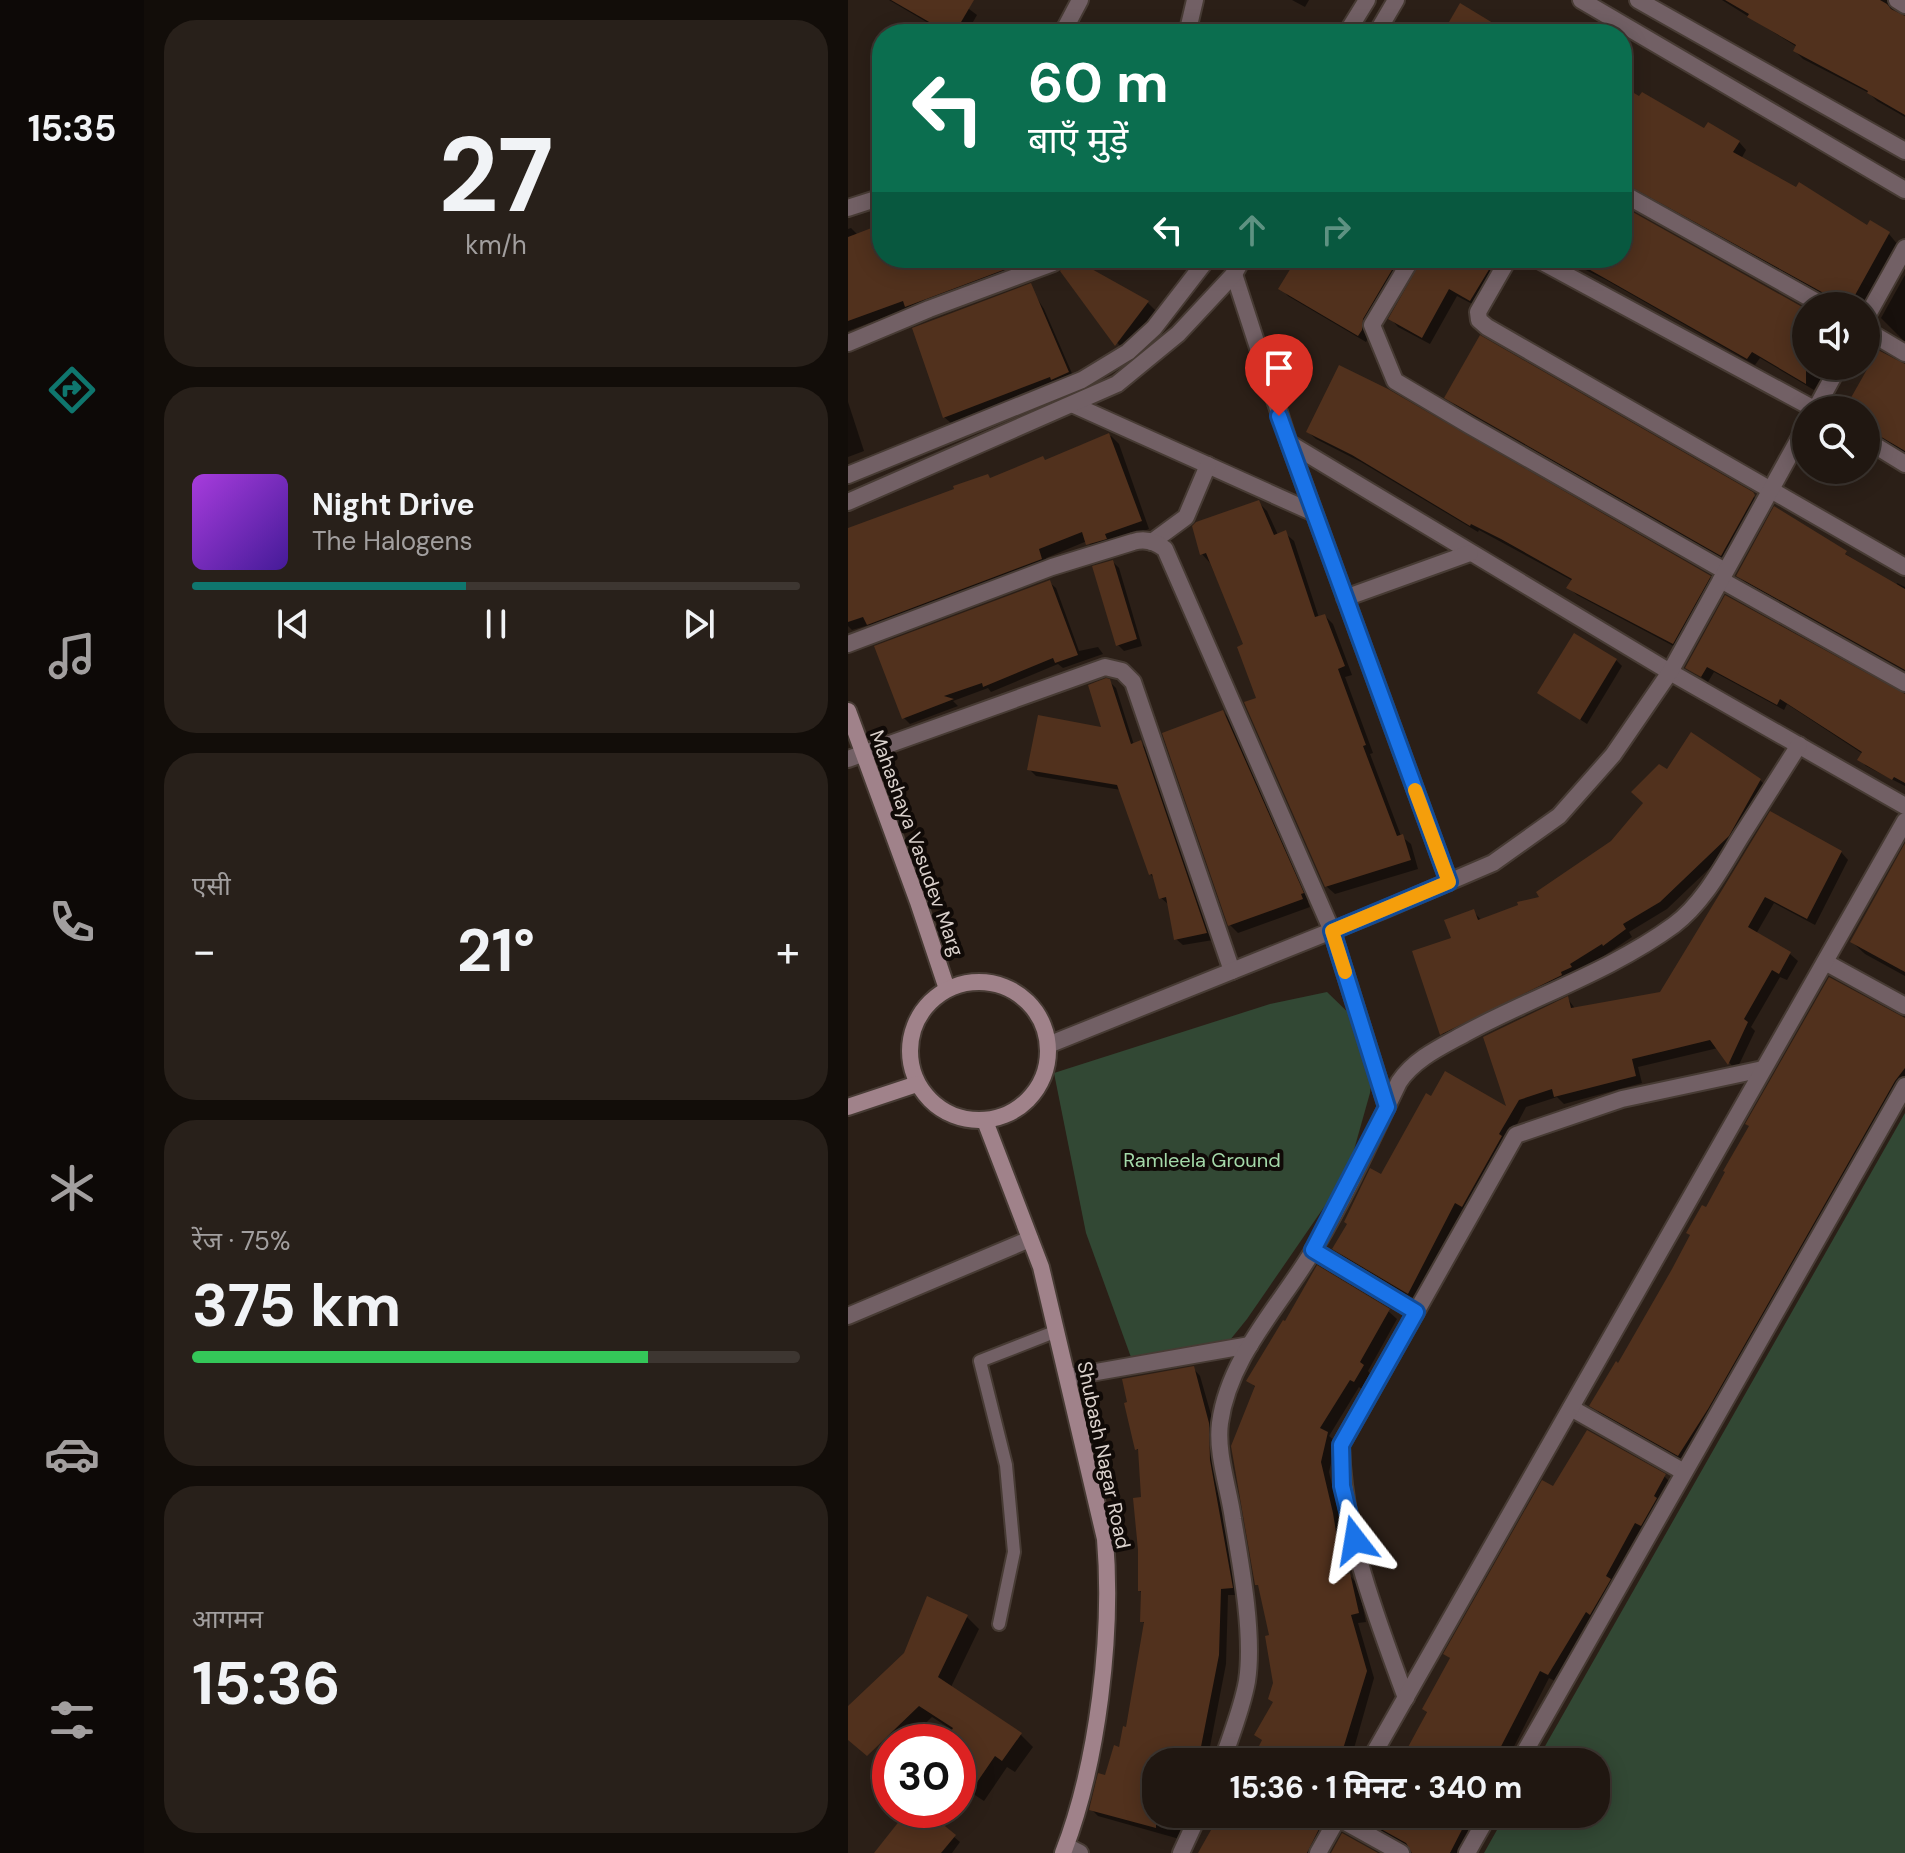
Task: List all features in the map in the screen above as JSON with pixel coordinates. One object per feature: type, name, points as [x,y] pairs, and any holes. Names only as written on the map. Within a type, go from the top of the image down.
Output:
[{"type":"street","points":[[1067,24],[1080,0]]},
{"type":"street","points":[[1189,24],[1195,0]]},
{"type":"street","points":[[1352,24],[1367,0]]},
{"type":"street","points":[[1382,24],[1396,0]]},
{"type":"street","points":[[1581,0],[1622,24]]},
{"type":"street","points":[[1638,0],[1905,151]]},
{"type":"street","points":[[1897,0],[1905,5]]},
{"type":"street","points":[[1632,30],[1905,190]]},
{"type":"street","points":[[1632,199],[1799,292]]},
{"type":"street","points":[[848,208],[872,200]]},
{"type":"street","points":[[1880,293],[1905,248]]},
{"type":"street","points":[[848,343],[1040,268]]},
{"type":"street","points":[[848,475],[1082,380],[1128,352],[1154,328],[1200,268]]},
{"type":"street","points":[[848,502],[1117,384],[1178,334],[1237,268]]},
{"type":"street","points":[[1406,268],[1372,325],[1395,381],[1905,683]]},
{"type":"street","points":[[1503,268],[1478,312],[1479,320],[1487,327],[1905,567]]},
{"type":"street","points":[[1553,268],[1792,398]]},
{"type":"street","points":[[1234,274],[1289,443],[1449,882]]},
{"type":"street","points":[[1880,338],[1905,353]]},
{"type":"street","points":[[1074,405],[1314,513]]},
{"type":"street","points":[[1289,443],[1670,672],[1905,806]]},
{"type":"street","points":[[1880,449],[1905,464]]},
{"type":"street","points":[[1048,1045],[1493,863],[1559,816],[1613,755],[1670,672],[1792,451]]},
{"type":"street","points":[[1152,542],[1186,517],[1208,465]]},
{"type":"street","points":[[848,644],[1052,567],[1142,539],[1165,549],[1332,931],[1387,1107]]},
{"type":"street","points":[[1345,598],[1470,553]]},
{"type":"street","points":[[856,756],[1105,667],[1122,671],[1133,682],[1232,971]]},
{"type":"street","name":"Mahashaya Vasudev Marg","points":[[848,711],[856,756],[947,989]]},
{"type":"street","points":[[1227,1748],[1242,1707],[1247,1678],[1247,1640],[1234,1520],[1219,1434],[1228,1390],[1250,1345],[1313,1250],[1405,1072],[1424,1057],[1498,1016],[1613,960],[1676,924],[1711,885],[1799,745]]},
{"type":"street","points":[[1377,1748],[1905,821]]},
{"type":"street","points":[[1825,962],[1905,1006]]},
{"type":"street","points":[[973,981],[1000,985],[1024,998],[1041,1019],[1048,1045],[1045,1072],[1032,1096],[1011,1113],[985,1121],[958,1118],[934,1105],[917,1084],[910,1057],[913,1030],[926,1006],[947,989],[973,981]]},
{"type":"street","points":[[1406,1698],[1368,1593],[1342,1486],[1341,1445],[1516,1135],[1622,1099],[1763,1069]]},
{"type":"street","points":[[848,1107],[917,1084]]},
{"type":"street","points":[[1527,1748],[1905,1086]]},
{"type":"street","name":"Shubash Nagar Road","points":[[985,1121],[1041,1267],[1105,1539],[1108,1577],[1097,1718],[1070,1851]]},
{"type":"street","points":[[848,1316],[1030,1239]]},
{"type":"street","points":[[1313,1250],[1416,1312]]},
{"type":"street","points":[[1068,1377],[1250,1345]]},
{"type":"street","points":[[1571,1408],[1684,1472]]},
{"type":"street","points":[[1181,1853],[1193,1828]]},
{"type":"street","points":[[1318,1853],[1330,1828]]},
{"type":"street","points":[[1358,1828],[1401,1853]]},
{"type":"street","points":[[1467,1853],[1481,1828]]},
{"type":"lane","points":[[999,1624],[1014,1552],[1006,1465],[980,1361],[1057,1331]]},
{"type":"green space","name":"Ramleela Ground","points":[[1327,992],[1357,1021],[1373,1068],[1370,1093],[1350,1164],[1342,1181],[1226,1345],[1132,1360],[1086,1233],[1054,1073],[1270,1004]]},
{"type":"green space","points":[[1905,1113],[1905,1853],[1484,1853],[1498,1828],[1610,1828],[1610,1748],[1544,1748]]},
{"type":"building","points":[[891,0],[974,0],[960,24],[933,24]]},
{"type":"building","points":[[1725,0],[1880,0],[1887,4],[1905,16],[1905,115],[1868,91],[1793,51],[1796,45],[1747,17],[1749,14]]},
{"type":"building","points":[[1460,3],[1495,24],[1448,24]]},
{"type":"building","points":[[1632,92],[1639,96],[1642,92],[1704,128],[1708,122],[1740,141],[1733,152],[1796,187],[1799,182],[1867,225],[1870,220],[1890,232],[1857,292],[1822,292],[1632,188]]},
{"type":"building","points":[[1632,212],[1792,301],[1792,376],[1752,352],[1747,359],[1587,268],[1632,268]]},
{"type":"building","points":[[872,228],[872,268],[1009,268],[905,307],[903,301],[848,321],[848,237]]},
{"type":"building","points":[[1062,268],[1090,268],[1149,301],[1115,346],[1060,271]]},
{"type":"building","points":[[1291,268],[1393,268],[1363,319],[1358,336],[1278,289]]},
{"type":"building","points":[[1417,268],[1490,268],[1470,301],[1449,289],[1422,338],[1388,319]]},
{"type":"building","points":[[1031,283],[1069,372],[943,418],[912,328]]},
{"type":"building","points":[[1480,335],[1753,492],[1755,495],[1721,556],[1444,398]]},
{"type":"building","points":[[1880,351],[1905,364],[1905,451],[1880,436],[1880,396],[1852,396],[1861,380],[1880,380]]},
{"type":"building","points":[[1339,365],[1388,389],[1711,576],[1673,644],[1566,588],[1572,579],[1501,539],[1470,526],[1352,455],[1306,432]]},
{"type":"building","points":[[1109,433],[1142,521],[1105,534],[1107,539],[1086,545],[1082,532],[1039,549],[1042,559],[867,625],[863,617],[848,622],[848,528],[954,489],[953,486],[988,474],[990,478],[1043,456],[1045,460]]},
{"type":"building","points":[[1259,500],[1274,535],[1286,530],[1315,617],[1325,614],[1345,666],[1338,669],[1366,745],[1363,746],[1397,836],[1403,834],[1411,860],[1325,887],[1244,702],[1256,698],[1237,647],[1243,644],[1206,553],[1200,555],[1192,526]]},
{"type":"building","points":[[1774,506],[1847,551],[1845,554],[1905,589],[1905,670],[1736,576]]},
{"type":"building","points":[[1113,560],[1137,639],[1116,646],[1092,566]]},
{"type":"building","points":[[1050,580],[1078,655],[1055,663],[1053,658],[983,687],[982,683],[944,696],[954,699],[902,719],[874,646]]},
{"type":"building","points":[[1725,595],[1905,694],[1905,783],[1894,777],[1892,780],[1857,760],[1862,752],[1780,699],[1777,705],[1707,667],[1701,677],[1685,668]]},
{"type":"building","points":[[1574,633],[1617,659],[1580,720],[1537,693]]},
{"type":"building","points":[[1110,679],[1131,744],[1141,740],[1207,933],[1174,940],[1166,897],[1159,899],[1117,785],[1027,770],[1038,715],[1101,727],[1088,685]]},
{"type":"building","points":[[1223,710],[1304,893],[1301,894],[1303,899],[1228,926],[1162,733]]},
{"type":"building","points":[[1691,732],[1761,779],[1729,836],[1660,902],[1623,924],[1626,929],[1570,964],[1572,967],[1561,972],[1562,975],[1440,1035],[1412,951],[1451,938],[1444,920],[1474,909],[1478,920],[1518,905],[1517,902],[1539,897],[1536,892],[1611,841],[1643,803],[1631,792],[1659,764],[1667,769]]},
{"type":"building","points":[[1770,811],[1842,851],[1807,919],[1765,897],[1748,927],[1791,952],[1779,974],[1772,970],[1744,1019],[1748,1022],[1728,1065],[1710,1040],[1632,1059],[1636,1076],[1554,1097],[1552,1089],[1519,1100],[1462,1207],[1455,1203],[1408,1294],[1332,1249],[1347,1224],[1344,1222],[1370,1168],[1381,1174],[1426,1093],[1431,1096],[1445,1071],[1506,1106],[1483,1037],[1568,996],[1571,1008],[1660,992]]},
{"type":"building","points":[[1905,843],[1905,972],[1850,942]]},
{"type":"building","points":[[1829,977],[1905,1018],[1905,1068],[1678,1456],[1589,1406],[1616,1361],[1618,1363],[1672,1269],[1690,1235],[1686,1233],[1702,1205],[1706,1207],[1749,1126],[1745,1124]]},
{"type":"building","points":[[1317,1265],[1390,1309],[1360,1362],[1364,1365],[1354,1382],[1350,1380],[1320,1428],[1328,1432],[1321,1462],[1343,1575],[1350,1573],[1359,1613],[1351,1615],[1367,1671],[1343,1748],[1258,1748],[1262,1740],[1254,1735],[1273,1702],[1268,1699],[1273,1683],[1265,1636],[1269,1635],[1258,1585],[1255,1585],[1231,1446],[1255,1386],[1246,1381]]},
{"type":"building","points":[[1194,1366],[1209,1423],[1210,1460],[1233,1588],[1221,1589],[1219,1655],[1201,1748],[1142,1748],[1142,1824],[1089,1810],[1098,1773],[1105,1775],[1114,1745],[1119,1747],[1123,1726],[1126,1727],[1144,1622],[1140,1622],[1141,1591],[1138,1591],[1133,1498],[1141,1497],[1138,1449],[1135,1450],[1124,1403],[1127,1402],[1122,1379]]},
{"type":"building","points":[[1587,1430],[1666,1474],[1641,1526],[1635,1523],[1606,1576],[1611,1579],[1590,1615],[1586,1612],[1548,1675],[1540,1671],[1500,1748],[1408,1748],[1427,1712],[1422,1709],[1450,1658],[1443,1654],[1542,1480],[1553,1486]]},
{"type":"building","points":[[927,1596],[968,1615],[938,1677],[1022,1733],[1002,1761],[995,1756],[976,1784],[976,1724],[947,1724],[919,1706],[900,1724],[872,1724],[872,1751],[867,1756],[848,1740],[848,1706],[904,1653]]},
{"type":"building","points":[[894,1828],[947,1828],[956,1835],[941,1853],[874,1853]]},
{"type":"building","points":[[1212,1828],[1320,1828],[1307,1853],[1198,1853]]},
{"type":"building","points":[[1379,1828],[1463,1828],[1450,1853],[1412,1853],[1406,1843]]},
{"type":"building","points":[[1342,1833],[1378,1853],[1331,1853]]},
{"type":"slow traffic","points":[[1345,972],[1332,931],[1449,882],[1415,790]]},
{"type":"route","points":[[1279,416],[1449,882],[1332,931],[1387,1107],[1313,1250],[1416,1312],[1341,1445],[1342,1486],[1355,1540]]}]
